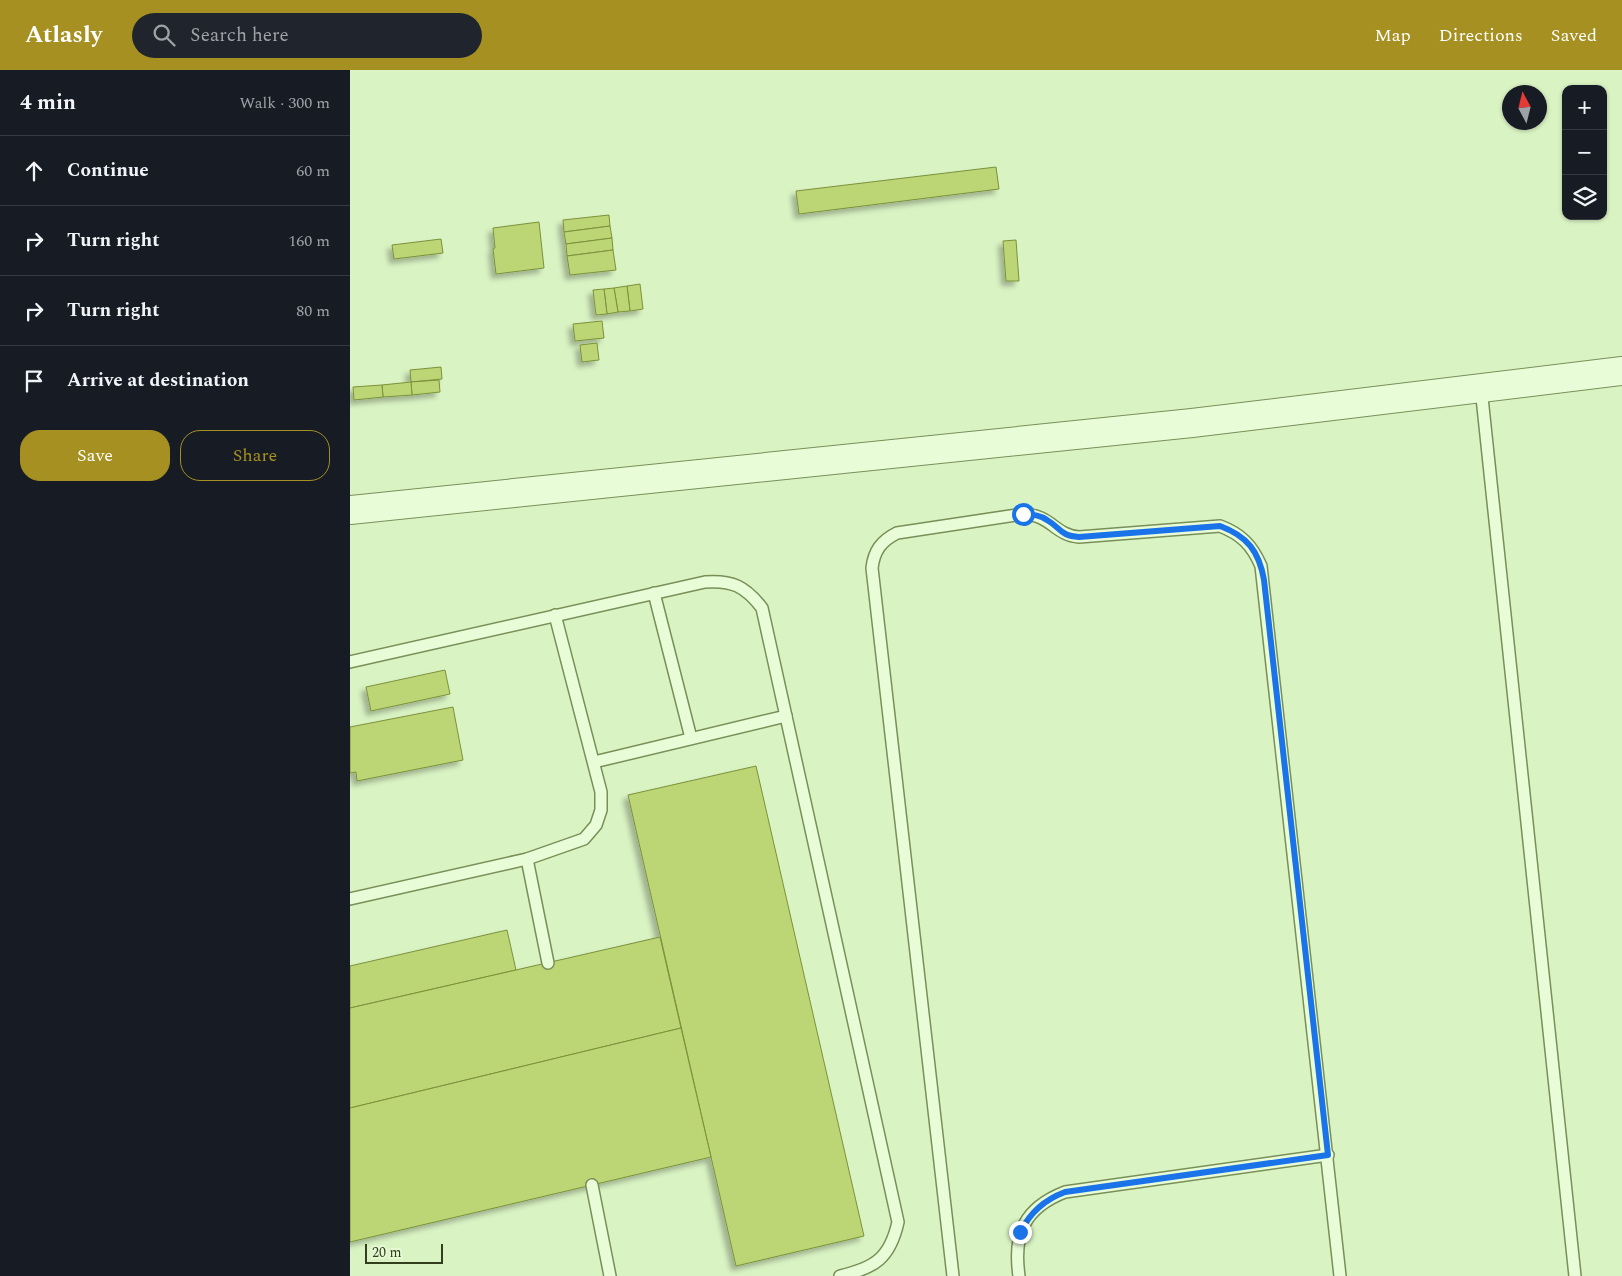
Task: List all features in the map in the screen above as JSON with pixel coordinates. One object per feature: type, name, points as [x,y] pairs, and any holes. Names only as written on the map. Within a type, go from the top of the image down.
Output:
[{"type":"street","points":[[350,510],[1192,424],[1622,370]]},
{"type":"lane","points":[[1480,388],[1575,1276]]},
{"type":"lane","points":[[953,1276],[872,568],[873,559],[882,542],[896,533],[1023,514],[1031,514],[1045,519],[1071,537],[1220,526],[1239,534],[1255,552],[1261,566],[1340,1276]]},
{"type":"lane","points":[[350,662],[705,582],[721,581],[738,585],[752,595],[762,608],[898,1222],[894,1240],[885,1256],[870,1267],[843,1276]]},
{"type":"lane","points":[[654,593],[691,738]]},
{"type":"lane","points":[[350,899],[527,859],[584,839],[596,825],[601,810],[601,792],[555,615]]},
{"type":"lane","points":[[594,762],[786,716]]},
{"type":"lane","points":[[527,859],[548,963]]},
{"type":"lane","points":[[1019,1276],[1017,1253],[1020,1232],[1034,1210],[1043,1202],[1065,1192],[1328,1155]]},
{"type":"lane","points":[[592,1185],[610,1276]]},
{"type":"building","points":[[996,167],[999,189],[799,214],[796,191]]},
{"type":"building","points":[[609,215],[610,226],[564,232],[563,220]]},
{"type":"building","points":[[539,222],[544,268],[496,274],[493,228]]},
{"type":"building","points":[[610,226],[612,238],[566,244],[564,232]]},
{"type":"building","points":[[612,238],[613,250],[567,256],[566,244]]},
{"type":"building","points":[[441,239],[443,253],[394,259],[392,245]]},
{"type":"building","points":[[1016,240],[1019,281],[1006,281],[1003,241]]},
{"type":"building","points":[[613,250],[616,270],[570,275],[567,256]]},
{"type":"building","points":[[640,284],[643,309],[630,311],[627,286]]},
{"type":"building","points":[[627,286],[630,311],[618,312],[614,288]]},
{"type":"building","points":[[614,288],[618,312],[607,314],[604,289]]},
{"type":"building","points":[[604,289],[607,314],[596,315],[593,290]]},
{"type":"building","points":[[602,321],[604,338],[575,341],[573,324]]},
{"type":"building","points":[[597,343],[599,360],[582,362],[580,345]]},
{"type":"building","points":[[441,367],[442,379],[411,382],[410,370]]},
{"type":"building","points":[[439,380],[440,392],[412,395],[411,382]]},
{"type":"building","points":[[411,382],[412,395],[383,397],[382,385]]},
{"type":"building","points":[[382,385],[383,397],[354,400],[353,387]]},
{"type":"building","points":[[445,670],[450,694],[371,711],[366,687]]},
{"type":"building","points":[[453,707],[463,760],[357,781],[356,772],[350,773],[350,727]]},
{"type":"building","points":[[756,766],[864,1236],[736,1266],[628,795]]},
{"type":"building","points":[[507,930],[516,970],[350,1008],[350,966]]},
{"type":"building","points":[[660,937],[681,1028],[350,1108],[350,1008]]},
{"type":"building","points":[[681,1028],[711,1157],[350,1242],[350,1108]]},
{"type":"route","points":[[1020,1232],[1034,1210],[1043,1202],[1065,1192],[1328,1155],[1264,580],[1255,552],[1239,534],[1220,526],[1071,537],[1056,528],[1051,522],[1039,516],[1023,514]]}]
